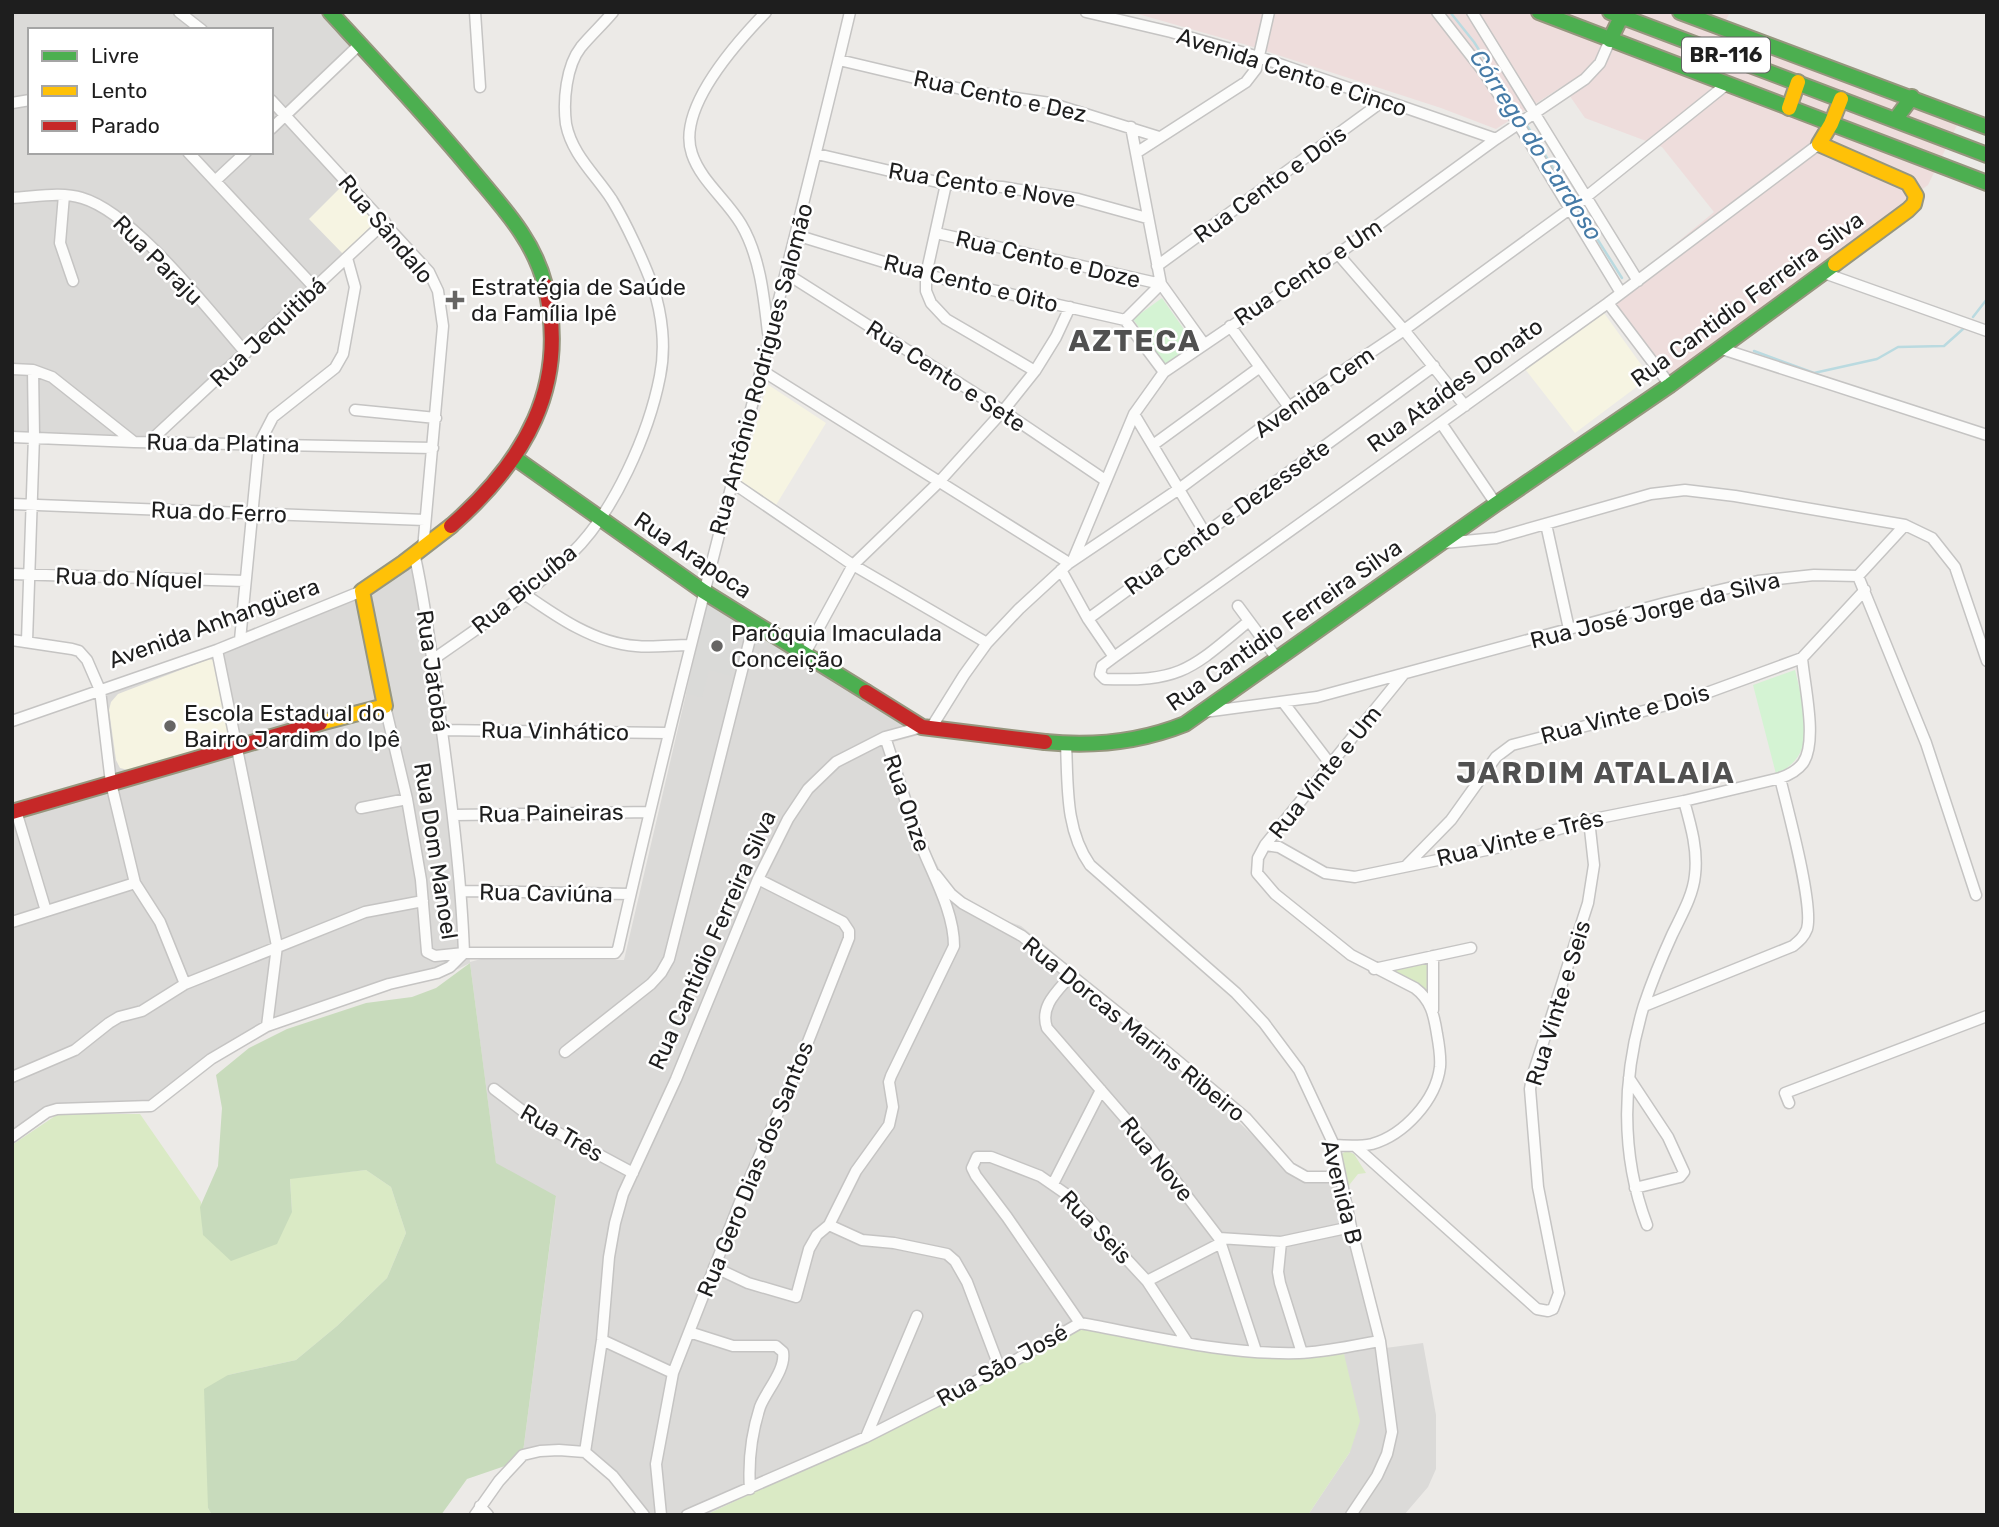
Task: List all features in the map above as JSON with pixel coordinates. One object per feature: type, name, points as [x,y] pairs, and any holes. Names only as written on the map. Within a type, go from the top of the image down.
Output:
[{"type":"main road","name":"Avenida Anhangüera","points":[[330,12],[439,130],[521,230],[546,283],[551,323],[549,373],[533,422],[515,458],[473,504],[419,554],[362,592]]},
{"type":"main road","points":[[1539,12],[1987,183]]},
{"type":"main road","points":[[1680,12],[1987,127]]},
{"type":"main road","points":[[1610,40],[1615,14]]},
{"type":"main road","name":"BR-116","points":[[1615,14],[1987,155]]},
{"type":"main road","points":[[1789,108],[1798,82]]},
{"type":"main road","points":[[1895,120],[1912,97]]},
{"type":"main road","name":"Rua Ataídes Donato","points":[[1819,144],[1841,99]]},
{"type":"main road","name":"Rua Cantidio Ferreira Silva","points":[[927,727],[1066,744],[1108,744],[1157,735],[1185,724],[1496,503],[1670,385],[1914,204],[1916,195],[1908,183],[1819,144]]},
{"type":"main road","name":"Rua Arapoca","points":[[515,458],[703,591],[804,655],[927,727]]},
{"type":"main road","name":"Rua Dom Manoel","points":[[362,592],[385,706]]},
{"type":"main road","points":[[14,812],[385,706]]},
{"type":"street","points":[[179,12],[199,28]]},
{"type":"street","points":[[475,12],[480,87]]},
{"type":"street","name":"Rua Bicuíba","points":[[432,660],[493,618],[571,554],[599,519],[620,484],[646,422],[660,375],[663,344],[652,286],[612,200],[575,150],[567,125],[566,96],[574,60],[580,48],[613,12]]},
{"type":"street","points":[[766,12],[748,31],[708,85],[693,116],[690,141],[692,153],[702,174],[743,225],[762,285],[769,340]]},
{"type":"street","name":"Rua Antônio Rodrigues Salomão","points":[[430,954],[613,954],[618,949],[703,591],[787,274],[850,12]]},
{"type":"street","name":"Avenida Cento e Cinco","points":[[1086,12],[1259,57],[1496,139]]},
{"type":"street","points":[[1136,153],[1241,86],[1253,74],[1269,12]]},
{"type":"street","points":[[1437,12],[1483,71],[1519,125],[1622,293]]},
{"type":"street","points":[[1472,12],[1638,281]]},
{"type":"street","name":"Rua Cento e Um","points":[[1068,564],[1134,414],[1164,372],[1338,254],[1496,139],[1585,79],[1600,63],[1610,40]]},
{"type":"street","points":[[273,127],[360,44]]},
{"type":"street","name":"Rua Cento e Dez","points":[[839,60],[974,92],[1050,103],[1159,137]]},
{"type":"street","name":"Avenida Cem","points":[[927,727],[987,643],[1068,564],[1179,489],[1289,407],[1404,330],[1586,197],[1727,84]]},
{"type":"street","name":"Rua Cento e Dois","points":[[1157,266],[1382,101]]},
{"type":"street","name":"Rua Sândalo","points":[[273,102],[429,272],[438,291],[443,326],[433,448],[419,554]]},
{"type":"street","points":[[1132,127],[1161,284],[1204,344]]},
{"type":"street","name":"Rua Ataídes Donato","points":[[1249,621],[1196,664],[1175,675],[1127,680],[1105,679],[1100,674],[1102,666],[1114,657],[1622,293],[1819,144]]},
{"type":"street","points":[[190,154],[315,288]]},
{"type":"street","points":[[215,181],[244,154]]},
{"type":"street","name":"Rua Cento e Nove","points":[[817,154],[946,184],[1002,187],[1094,202],[1147,218]]},
{"type":"street","points":[[946,184],[926,275],[926,291],[931,303],[939,312],[1035,371]]},
{"type":"street","points":[[64,195],[60,243],[73,281]]},
{"type":"street","name":"Rua Paraju","points":[[12,198],[64,195],[81,197],[99,205],[131,228],[246,353]]},
{"type":"street","name":"Rua Jequitibá","points":[[149,442],[385,222]]},
{"type":"street","name":"Rua Cento e Doze","points":[[936,233],[1161,284]]},
{"type":"street","name":"Rua Cento e Oito","points":[[796,235],[926,275],[1125,320]]},
{"type":"street","points":[[1338,254],[1465,406]]},
{"type":"street","points":[[240,640],[259,444],[274,417],[335,368],[343,355],[355,287],[347,258]]},
{"type":"street","points":[[1824,273],[1987,331]]},
{"type":"street","name":"Rua Cento e Sete","points":[[787,274],[1003,411],[1105,480]]},
{"type":"street","points":[[1161,284],[1125,320],[1164,372]]},
{"type":"street","points":[[1608,303],[1670,385]]},
{"type":"street","points":[[804,655],[853,565],[939,482],[1003,411],[1035,371],[1056,337],[1070,307]]},
{"type":"street","points":[[1230,326],[1289,407]]},
{"type":"street","points":[[1718,348],[1987,435]]},
{"type":"street","name":"Rua Cento e Dezessete","points":[[1088,619],[1434,366]]},
{"type":"street","points":[[1153,445],[1260,367]]},
{"type":"street","points":[[12,369],[33,370],[52,377],[134,442]]},
{"type":"street","points":[[27,641],[33,504],[33,370]]},
{"type":"street","points":[[761,370],[1068,564],[1088,619],[1114,657]]},
{"type":"street","points":[[355,410],[436,418]]},
{"type":"street","points":[[1134,414],[1205,533]]},
{"type":"street","points":[[1441,423],[1496,503]]},
{"type":"street","name":"Rua da Platina","points":[[12,436],[134,442],[433,448]]},
{"type":"street","points":[[733,483],[853,565],[987,643]]},
{"type":"street","points":[[1441,543],[1496,538],[1651,494],[1685,490],[1905,525],[1932,538],[1955,566],[1987,661]]},
{"type":"street","name":"Rua do Ferro","points":[[12,504],[425,520]]},
{"type":"street","points":[[1546,524],[1569,629]]},
{"type":"street","points":[[1905,525],[1857,576],[1926,743],[1976,895]]},
{"type":"street","name":"Rua Jatobá","points":[[419,554],[453,815],[464,953]]},
{"type":"street","name":"Rua do Níquel","points":[[12,574],[245,581]]},
{"type":"street","name":"Rua José Jorge da Silva","points":[[1203,712],[1317,696],[1758,581],[1814,575],[1857,576]]},
{"type":"street","name":"Rua Vinte e Dois","points":[[1407,865],[1451,820],[1496,757],[1512,745],[1690,699],[1802,658],[1865,590]]},
{"type":"street","name":"Avenida Anhangüera","points":[[12,721],[217,650],[362,592]]},
{"type":"street","points":[[523,593],[556,616],[603,639],[636,646],[690,645]]},
{"type":"street","points":[[1238,606],[1278,660]]},
{"type":"street","points":[[565,1052],[651,985],[669,959],[754,623]]},
{"type":"street","points":[[12,640],[79,652],[87,660],[100,690],[111,783],[135,883],[160,922],[185,984]]},
{"type":"street","points":[[217,650],[276,946],[267,1026]]},
{"type":"street","points":[[1644,1006],[1793,946],[1803,938],[1808,915],[1780,778],[1797,770],[1808,753],[1810,741],[1802,658]]},
{"type":"street","name":"Rua Vinte e Um","points":[[1374,969],[1351,955],[1275,894],[1256,873],[1258,858],[1265,845],[1404,675]]},
{"type":"street","points":[[1283,702],[1331,765]]},
{"type":"street","name":"Rua Dom Manoel","points":[[385,706],[407,799],[423,901],[426,948],[430,954]]},
{"type":"street","name":"Rua Cantidio Ferreira Silva","points":[[585,1452],[602,1340],[615,1223],[623,1194],[676,1079],[758,879],[788,819],[808,789],[836,762],[885,737],[927,727]]},
{"type":"street","name":"Rua Vinhático","points":[[442,730],[668,733]]},
{"type":"street","name":"Rua Onze","points":[[714,1268],[748,1283],[796,1297],[809,1249],[817,1235],[829,1225],[856,1171],[889,1125],[893,1107],[889,1082],[891,1076],[954,946],[954,935],[885,737]]},
{"type":"street","name":"Avenida B","points":[[1066,744],[1069,804],[1076,840],[1082,854],[1090,865],[1236,993],[1265,1023],[1300,1070],[1334,1145],[1339,1177],[1380,1341],[1392,1432],[1387,1454],[1377,1476],[1351,1515]]},
{"type":"street","name":"Rua Vinte e Três","points":[[1265,845],[1279,847],[1325,873],[1356,877],[1496,848],[1589,820],[1780,778]]},
{"type":"street","points":[[361,808],[407,799]]},
{"type":"street","points":[[1647,1225],[1629,1161],[1626,1117],[1629,1078],[1644,1006],[1665,949],[1690,896],[1695,877],[1696,855],[1684,801]]},
{"type":"street","points":[[14,812],[46,911]]},
{"type":"street","name":"Rua Paineiras","points":[[453,815],[649,812]]},
{"type":"street","name":"Rua Vinte e Seis","points":[[1355,1146],[1537,1309],[1553,1309],[1559,1293],[1538,1187],[1530,1089],[1588,904],[1594,865],[1589,820]]},
{"type":"street","name":"Rua Dorcas Marins Ribeiro","points":[[930,868],[962,903],[1022,936],[1246,1118],[1290,1168],[1306,1177],[1339,1177]]},
{"type":"street","name":"Rua Gero Dias dos Santos","points":[[661,1515],[656,1464],[673,1373],[745,1189],[798,1067],[849,937],[849,931],[843,922],[758,879]]},
{"type":"street","points":[[12,922],[135,883]]},
{"type":"street","name":"Rua Caviúna","points":[[461,891],[630,894]]},
{"type":"street","points":[[12,1077],[75,1050],[119,1017],[142,1011],[185,984],[365,912],[423,901]]},
{"type":"street","points":[[1374,969],[1471,948]]},
{"type":"street","points":[[12,1136],[47,1112],[57,1109],[151,1106],[204,1064],[267,1026],[378,987],[438,973],[450,967],[464,953]]},
{"type":"street","points":[[1334,1145],[1355,1146],[1388,1138],[1416,1114],[1435,1085],[1440,1068],[1440,1052],[1433,1011],[1433,956]]},
{"type":"street","points":[[1374,969],[1415,988],[1423,994],[1433,1011]]},
{"type":"street","name":"Rua Nove","points":[[1072,974],[1048,1004],[1044,1020],[1047,1028],[1145,1141],[1220,1240],[1255,1351]]},
{"type":"street","points":[[1789,1103],[1785,1093],[1987,1016]]},
{"type":"street","points":[[1629,1078],[1668,1137],[1684,1172],[1680,1177],[1635,1188]]},
{"type":"street","name":"Rua Três","points":[[494,1089],[536,1121],[633,1172]]},
{"type":"street","points":[[1053,1184],[1101,1090]]},
{"type":"street","name":"Rua Seis","points":[[1080,1323],[976,1176],[972,1168],[973,1161],[982,1155],[1053,1184],[1066,1194],[1147,1280],[1187,1342]]},
{"type":"street","points":[[829,1225],[862,1240],[894,1243],[947,1254],[955,1261],[967,1282],[1000,1369]]},
{"type":"street","points":[[1147,1280],[1220,1240],[1282,1242],[1351,1227]]},
{"type":"street","points":[[1282,1242],[1278,1272],[1302,1353]]},
{"type":"street","points":[[866,1437],[917,1316]]},
{"type":"street","name":"Rua São José","points":[[687,1515],[866,1437],[1000,1369],[1080,1323],[1255,1351],[1302,1353],[1380,1341]]},
{"type":"street","points":[[689,1332],[733,1346],[776,1346],[783,1352],[782,1364],[761,1405],[751,1437],[748,1463],[750,1489]]},
{"type":"street","points":[[602,1340],[673,1373]]},
{"type":"street","points":[[488,1515],[477,1511],[523,1455],[540,1451],[585,1452],[613,1476],[644,1515]]},
{"type":"shaded area","points":[[12,12],[327,12],[359,47],[289,121],[383,222],[149,440],[12,441]]},
{"type":"shaded area","points":[[1131,12],[1730,12],[1725,22],[1963,113],[1928,185],[1669,377],[1610,298],[1714,212],[1662,147],[1585,118],[1563,86],[1496,129],[1441,108],[1247,45]]},
{"type":"shaded area","points":[[341,187],[375,222],[343,254],[309,219]]},
{"type":"shaded area","points":[[1604,313],[1650,377],[1575,433],[1525,369]]},
{"type":"shaded area","points":[[767,384],[826,423],[776,505],[741,481]]},
{"type":"shaded area","points":[[418,558],[456,819],[470,962],[481,959],[624,960],[710,591],[933,731],[893,742],[917,827],[954,894],[990,915],[1021,926],[1042,943],[1104,995],[1301,1181],[1339,1178],[1378,1349],[1423,1343],[1436,1415],[1436,1469],[1428,1487],[1404,1515],[1308,1515],[1350,1452],[1344,1354],[1303,1359],[1216,1349],[1188,1349],[1073,1325],[1004,1373],[706,1515],[637,1515],[610,1476],[588,1458],[557,1453],[522,1460],[556,1197],[496,1164],[470,963],[458,969],[333,1004],[276,1029],[199,1070],[152,1109],[68,1105],[12,1134],[12,816],[114,784],[104,693],[368,594]]},
{"type":"shaded area","name":"Paróquia Imaculada Conceição","points":[[707,603],[744,623],[730,676],[709,670],[702,697],[686,694]]},
{"type":"shaded area","name":"Escola Estadual do Bairro Jardim do Ipê","points":[[209,659],[213,660],[233,742],[128,770],[120,768],[116,760],[109,710],[111,702],[118,694]]},
{"type":"green space","points":[[1162,298],[1195,345],[1166,366],[1133,319]]},
{"type":"green space","points":[[1795,670],[1805,715],[1804,743],[1790,766],[1776,774],[1753,685]]},
{"type":"green space","points":[[470,963],[496,1163],[556,1196],[522,1460],[467,1479],[441,1515],[212,1515],[208,1508],[204,1389],[228,1375],[296,1360],[337,1326],[387,1278],[406,1233],[391,1187],[366,1170],[290,1179],[292,1212],[277,1244],[231,1261],[203,1235],[200,1207],[218,1166],[222,1108],[216,1075],[249,1048],[287,1029],[366,1003],[412,997],[436,988]]},
{"type":"green space","points":[[1427,964],[1428,996],[1387,971]]},
{"type":"green space","points":[[58,1114],[140,1114],[201,1202],[203,1235],[292,1212],[290,1178],[366,1170],[391,1187],[406,1233],[387,1278],[337,1326],[296,1360],[228,1375],[208,1508],[212,1515],[12,1515],[12,1145]]},
{"type":"green space","points":[[1347,1151],[1354,1154],[1366,1173],[1358,1174],[1350,1184],[1347,1194],[1339,1155]]},
{"type":"green space","points":[[1073,1325],[1188,1349],[1216,1349],[1303,1359],[1344,1354],[1360,1421],[1350,1452],[1308,1515],[706,1515],[1004,1373]]},
{"type":"waterway","name":"Córrego do Cardoso","points":[[1450,12],[1474,42],[1522,118]]},
{"type":"waterway","name":"Córrego do Cardoso","points":[[1526,124],[1574,202]]},
{"type":"waterway","name":"Córrego do Cardoso","points":[[1577,207],[1622,278]]},
{"type":"waterway","name":"Córrego do Cardoso","points":[[1973,317],[1987,299]]},
{"type":"waterway","name":"Córrego do Cardoso","points":[[1754,351],[1814,373],[1877,359],[1898,347],[1944,346],[1963,329]]},
{"type":"traffic: fast","points":[[330,12],[421,111],[506,212],[533,253],[545,285]]},
{"type":"traffic: fast","points":[[1539,12],[1987,183]]},
{"type":"traffic: fast","points":[[1610,12],[1987,155]]},
{"type":"traffic: fast","points":[[1680,12],[1987,127]]},
{"type":"traffic: fast","points":[[1610,40],[1621,17]]},
{"type":"traffic: fast","points":[[1895,120],[1912,97]]},
{"type":"traffic: fast","points":[[1045,742],[1116,742],[1185,724],[1496,504],[1670,385],[1835,264]]},
{"type":"traffic: fast","points":[[515,458],[703,591],[866,692]]},
{"type":"traffic: slow","points":[[1789,108],[1798,82]]},
{"type":"traffic: slow","points":[[1831,124],[1841,99]]},
{"type":"traffic: slow","points":[[1831,124],[1819,144],[1908,183],[1916,196],[1914,204],[1908,210],[1835,264]]},
{"type":"traffic: slow","points":[[320,723],[385,706],[362,591],[451,526]]},
{"type":"traffic: jam","points":[[451,526],[500,476],[535,419],[545,389],[551,356],[551,322],[545,285]]},
{"type":"traffic: jam","points":[[866,692],[922,727],[1045,742]]},
{"type":"traffic: jam","points":[[12,812],[320,723]]},
{"type":"place","name":"Estratégia de Saúde da Família Ipê","points":[[455,300]]},
{"type":"place","name":"Paróquia Imaculada Conceição","points":[[717,646]]},
{"type":"place","name":"Escola Estadual do Bairro Jardim do Ipê","points":[[170,726]]},
{"type":"district","name":"AZTECA","points":[[1135,341]]},
{"type":"district","name":"JARDIM ATALAIA","points":[[1596,773]]}]
